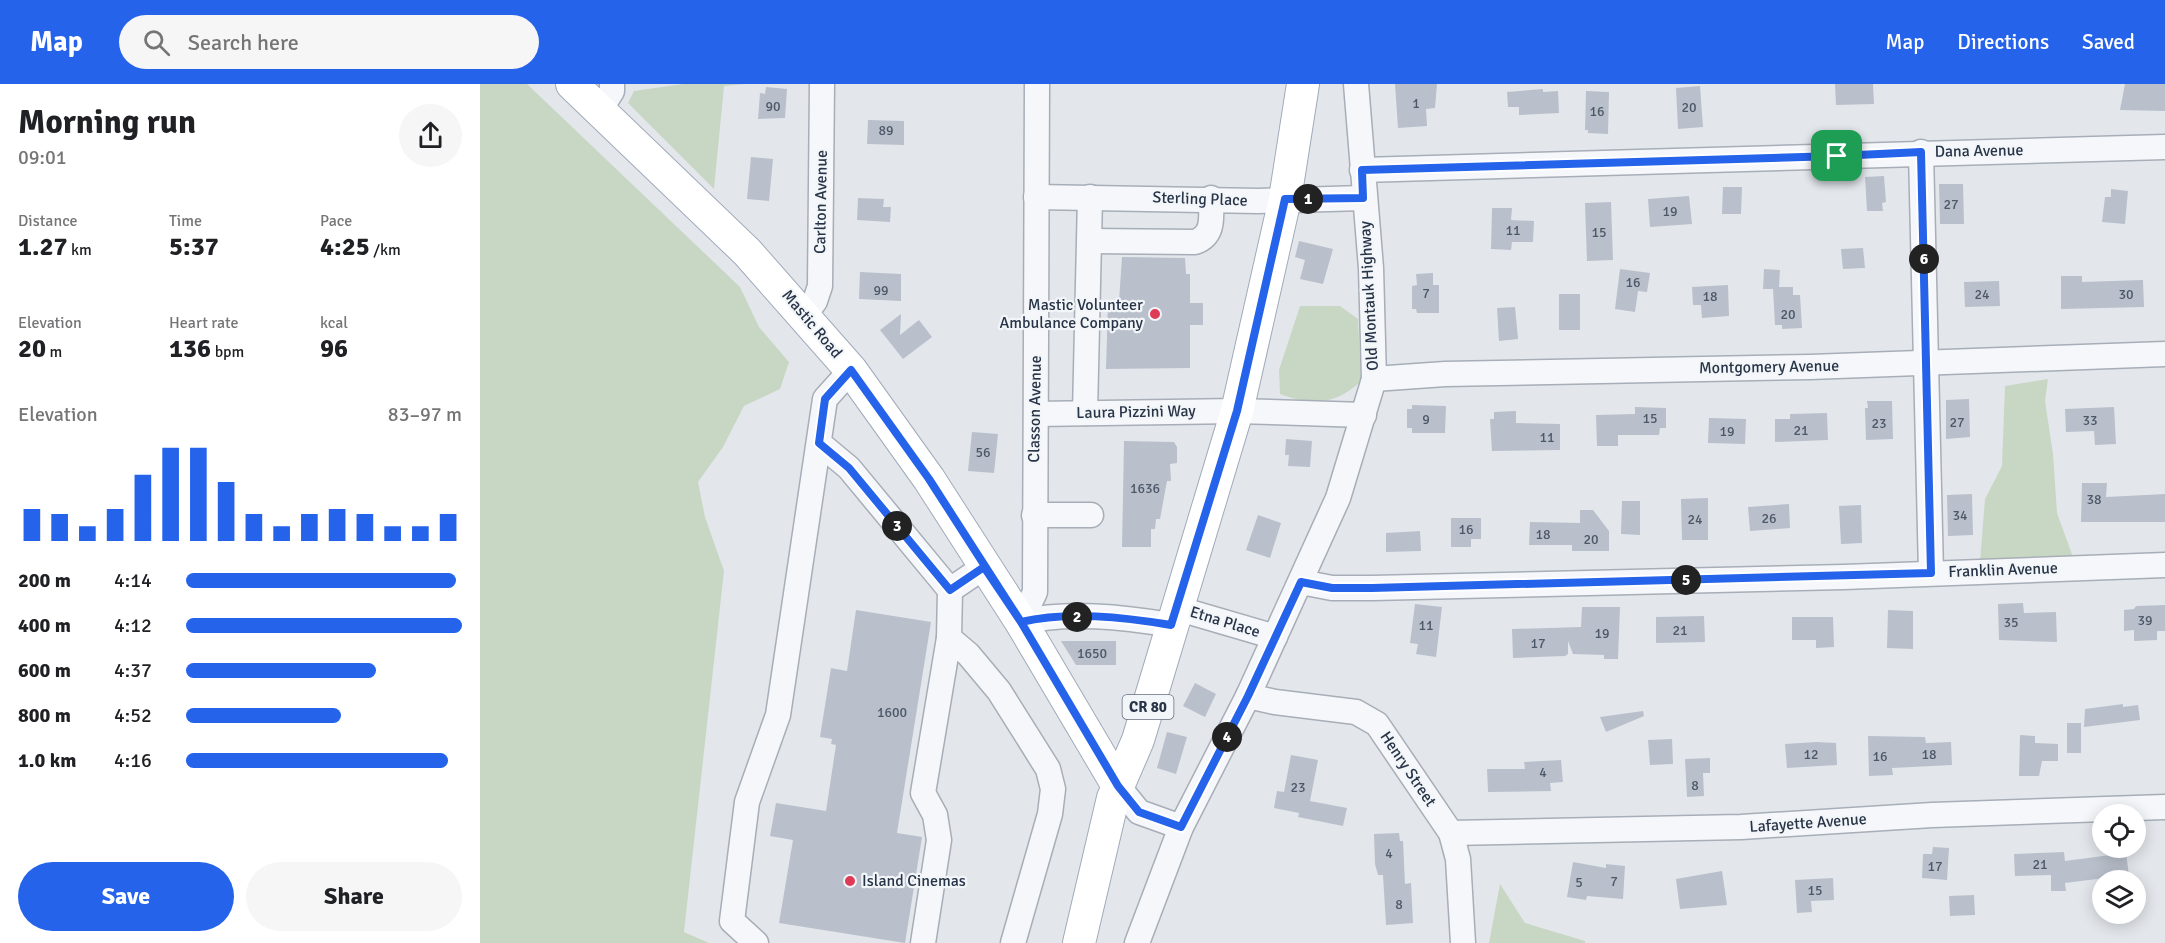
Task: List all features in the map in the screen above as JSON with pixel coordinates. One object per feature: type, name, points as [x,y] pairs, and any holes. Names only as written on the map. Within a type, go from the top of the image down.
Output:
[{"type":"main road","name":"Mastic Road","points":[[572,84],[606,97],[708,212],[805,315],[851,370],[929,479],[1021,622],[1118,786]]},
{"type":"main road","name":"CR 80","points":[[1079,943],[1118,786],[1138,740],[1173,616],[1237,411],[1285,199],[1303,84]]},
{"type":"street","name":"Carlton Avenue","points":[[805,315],[815,301],[820,286],[822,84]]},
{"type":"street","name":"Classon Avenue","points":[[1021,622],[1035,592],[1037,84]]},
{"type":"street","name":"Old Montauk Highway","points":[[1137,943],[1181,827],[1248,696],[1338,498],[1374,379],[1371,268],[1363,198],[1356,84]]},
{"type":"street","name":"Dana Avenue","points":[[1362,170],[1921,152],[2165,147]]},
{"type":"street","points":[[1921,152],[1928,363],[1931,573]]},
{"type":"street","name":"Sterling Place","points":[[1036,197],[1211,198],[1258,201],[1363,198]]},
{"type":"street","points":[[1085,413],[1090,197]]},
{"type":"street","points":[[1090,241],[1195,242],[1204,238],[1210,230],[1211,198]]},
{"type":"street","name":"Montgomery Avenue","points":[[1374,379],[1445,374],[1928,363],[2165,354]]},
{"type":"street","points":[[756,943],[732,921],[747,802],[778,715],[825,399],[851,370]]},
{"type":"street","points":[[1237,411],[1364,415]]},
{"type":"street","name":"Laura Pizzini Way","points":[[1035,414],[1237,411]]},
{"type":"street","points":[[819,443],[849,468],[950,590],[949,638],[923,793],[935,816],[939,840],[923,943]]},
{"type":"street","points":[[1034,515],[1091,515]]},
{"type":"street","name":"Franklin Avenue","points":[[1301,582],[1332,588],[1372,588],[2165,565]]},
{"type":"street","points":[[950,590],[984,567]]},
{"type":"street","name":"Etna Place","points":[[1021,622],[1049,616],[1145,621],[1173,616],[1275,637]]},
{"type":"street","points":[[949,638],[968,654],[999,691],[1048,768],[1053,789],[1050,814],[1013,943]]},
{"type":"street","name":"Henry Street","points":[[1248,696],[1303,706],[1356,711],[1377,724],[1451,833],[1458,859],[1463,943]]},
{"type":"street","points":[[1118,786],[1139,812],[1181,827]]},
{"type":"street","name":"Lafayette Avenue","points":[[1451,833],[1740,827],[1932,815],[2165,807]]},
{"type":"green space","points":[[480,84],[527,84],[740,287],[759,327],[789,362],[780,389],[744,406],[723,447],[698,482],[705,517],[724,571],[684,932],[709,943],[480,943]]},
{"type":"green space","points":[[683,84],[745,84],[724,86],[714,189],[628,103],[634,91]]},
{"type":"green space","points":[[1300,306],[1340,306],[1358,319],[1361,381],[1352,389],[1333,399],[1313,401],[1280,394],[1279,370]]},
{"type":"green space","points":[[2048,379],[2045,401],[2053,454],[2057,513],[2073,557],[1980,562],[1985,499],[2002,466],[2005,386]]},
{"type":"green space","points":[[1500,884],[1525,923],[1585,941],[1585,943],[1489,943]]},
{"type":"building","points":[[1395,84],[1437,84],[1435,108],[1426,109],[1427,126],[1398,128]]},
{"type":"building","points":[[1835,84],[1873,84],[1874,104],[1836,105]]},
{"type":"building","points":[[2125,84],[2165,84],[2165,111],[2120,110]]},
{"type":"building","points":[[1700,86],[1703,127],[1678,129],[1676,88]]},
{"type":"building","points":[[766,87],[787,89],[785,118],[758,119],[760,93],[765,94]]},
{"type":"building","points":[[1543,89],[1543,92],[1558,91],[1559,113],[1519,115],[1519,107],[1508,107],[1507,92]]},
{"type":"building","points":[[1586,91],[1609,92],[1608,134],[1588,133],[1588,130],[1585,130]]},
{"type":"building","points":[[868,120],[904,121],[904,145],[867,144]]},
{"type":"building","points":[[751,157],[773,159],[769,201],[747,199]]},
{"type":"building","points":[[1884,176],[1886,202],[1882,203],[1883,211],[1867,211],[1865,177]]},
{"type":"building","points":[[1939,184],[1963,184],[1964,224],[1940,224]]},
{"type":"building","points":[[1723,187],[1742,187],[1741,214],[1722,214]]},
{"type":"building","points":[[2111,189],[2128,191],[2125,224],[2102,222],[2105,197],[2111,197]]},
{"type":"building","points":[[1689,196],[1692,224],[1650,227],[1648,199]]},
{"type":"building","points":[[858,198],[884,199],[883,207],[891,207],[890,222],[857,220]]},
{"type":"building","points":[[1611,202],[1613,260],[1587,261],[1585,203]]},
{"type":"building","points":[[1492,208],[1512,208],[1511,220],[1534,221],[1533,242],[1512,242],[1511,250],[1491,249]]},
{"type":"building","points":[[1299,241],[1333,249],[1323,284],[1300,279],[1305,260],[1295,257]]},
{"type":"building","points":[[1863,248],[1865,268],[1843,269],[1841,249]]},
{"type":"building","name":"Mastic Volunteer Ambulance Company","points":[[1122,257],[1185,258],[1186,274],[1190,274],[1190,303],[1203,303],[1203,325],[1190,325],[1190,368],[1106,369],[1108,301],[1119,301]]},
{"type":"building","points":[[1620,269],[1650,273],[1647,292],[1638,291],[1635,312],[1615,309]]},
{"type":"building","points":[[1764,269],[1780,270],[1779,287],[1793,287],[1793,295],[1800,295],[1802,328],[1782,329],[1782,325],[1775,325],[1773,289],[1763,289]]},
{"type":"building","points":[[860,272],[901,274],[901,301],[859,299]]},
{"type":"building","points":[[1433,273],[1433,285],[1439,285],[1439,313],[1417,313],[1416,309],[1412,309],[1412,286],[1417,285],[1416,274]]},
{"type":"building","points":[[2061,276],[2082,276],[2082,282],[2143,280],[2144,307],[2061,309]]},
{"type":"building","points":[[1999,281],[2000,306],[1965,307],[1964,282]]},
{"type":"building","points":[[1728,285],[1729,316],[1702,318],[1701,305],[1693,305],[1692,287]]},
{"type":"building","points":[[1559,294],[1580,294],[1580,330],[1559,330]]},
{"type":"building","points":[[1515,307],[1518,339],[1499,341],[1497,308]]},
{"type":"building","points":[[901,314],[900,335],[919,320],[932,337],[903,359],[880,330]]},
{"type":"building","points":[[1969,399],[1970,437],[1946,439],[1946,400]]},
{"type":"building","points":[[1867,401],[1892,401],[1893,439],[1866,440],[1865,408],[1868,408]]},
{"type":"building","points":[[1412,405],[1446,406],[1445,433],[1412,433],[1412,428],[1407,428],[1407,409],[1412,409]]},
{"type":"building","points":[[1635,407],[1666,408],[1666,428],[1660,428],[1659,435],[1618,435],[1618,446],[1597,446],[1596,415],[1635,414]]},
{"type":"building","points":[[2114,407],[2116,444],[2095,445],[2094,431],[2066,432],[2065,409]]},
{"type":"building","points":[[1516,411],[1516,423],[1560,424],[1560,450],[1492,451],[1490,419],[1494,419],[1494,412]]},
{"type":"building","points":[[1827,413],[1828,440],[1775,442],[1775,419],[1790,419],[1790,414]]},
{"type":"building","points":[[1709,418],[1746,419],[1745,444],[1708,443]]},
{"type":"building","points":[[972,432],[998,434],[994,473],[968,471]]},
{"type":"building","points":[[1286,439],[1312,441],[1310,467],[1288,466],[1289,455],[1285,455]]},
{"type":"building","points":[[1124,441],[1174,442],[1177,447],[1177,463],[1170,464],[1171,481],[1167,481],[1160,519],[1156,519],[1155,529],[1151,529],[1151,547],[1122,547]]},
{"type":"building","points":[[2082,483],[2107,483],[2106,497],[2165,494],[2165,522],[2081,522]]},
{"type":"building","points":[[1972,494],[1973,535],[1948,536],[1947,495]]},
{"type":"building","points":[[1708,498],[1708,540],[1682,540],[1681,499]]},
{"type":"building","points":[[1622,501],[1640,501],[1640,535],[1621,534]]},
{"type":"building","points":[[1789,504],[1790,528],[1750,531],[1748,507]]},
{"type":"building","points":[[1861,505],[1862,543],[1841,544],[1839,506]]},
{"type":"building","points":[[1580,510],[1593,510],[1609,531],[1609,551],[1572,551],[1572,545],[1529,545],[1530,522],[1580,523]]},
{"type":"building","points":[[1258,515],[1281,523],[1270,558],[1246,550]]},
{"type":"building","points":[[1451,518],[1481,518],[1481,539],[1471,539],[1471,547],[1451,547]]},
{"type":"building","points":[[1420,531],[1421,551],[1386,552],[1386,533]]},
{"type":"building","points":[[2023,603],[2024,613],[2056,612],[2057,642],[1999,640],[1998,604]]},
{"type":"building","points":[[1415,604],[1442,607],[1436,657],[1416,654],[1418,644],[1410,643]]},
{"type":"building","points":[[2165,605],[2165,631],[2157,631],[2157,640],[2134,641],[2134,630],[2124,631],[2124,610],[2134,609],[2136,606]]},
{"type":"building","points":[[1582,607],[1620,607],[1618,659],[1604,659],[1604,655],[1573,654],[1568,641],[1568,654],[1565,656],[1513,658],[1512,629],[1581,627]]},
{"type":"building","points":[[856,610],[931,622],[897,833],[922,837],[905,943],[779,923],[793,840],[770,836],[776,803],[826,811],[836,745],[831,744],[832,739],[820,737],[831,668],[847,671]]},
{"type":"building","points":[[1888,610],[1913,611],[1913,649],[1887,648]]},
{"type":"building","points":[[1704,616],[1705,642],[1656,643],[1656,617]]},
{"type":"building","points":[[1792,617],[1833,617],[1834,647],[1816,648],[1816,640],[1792,640]]},
{"type":"building","points":[[1061,641],[1116,641],[1116,665],[1076,665]]},
{"type":"building","points":[[1195,683],[1216,694],[1205,717],[1183,706]]},
{"type":"building","points":[[2123,704],[2123,707],[2138,705],[2140,720],[2084,727],[2085,709]]},
{"type":"building","points":[[1643,711],[1644,716],[1606,732],[1600,717]]},
{"type":"building","points":[[2067,723],[2081,723],[2081,753],[2067,753]]},
{"type":"building","points":[[1167,732],[1187,737],[1176,774],[1157,768]]},
{"type":"building","points":[[2020,735],[2035,736],[2035,743],[2058,744],[2058,761],[2042,761],[2039,776],[2019,776]]},
{"type":"building","points":[[1868,736],[1925,737],[1926,743],[1951,742],[1952,765],[1892,768],[1893,775],[1869,776]]},
{"type":"building","points":[[1672,739],[1673,764],[1650,765],[1648,740]]},
{"type":"building","points":[[1836,743],[1837,765],[1787,768],[1785,744]]},
{"type":"building","points":[[1291,755],[1318,760],[1310,801],[1347,808],[1343,826],[1298,817],[1299,813],[1274,808],[1277,791],[1284,792]]},
{"type":"building","points":[[1710,758],[1710,773],[1703,773],[1704,796],[1687,797],[1685,759]]},
{"type":"building","points":[[1561,760],[1563,782],[1550,783],[1551,791],[1488,792],[1487,769],[1525,769],[1524,762]]},
{"type":"building","points":[[1399,833],[1400,841],[1403,841],[1405,884],[1411,883],[1413,923],[1386,925],[1383,875],[1378,875],[1375,864],[1374,834]]},
{"type":"building","points":[[1933,847],[1949,848],[1947,880],[1922,878],[1923,854],[1932,854]]},
{"type":"building","points":[[2064,852],[2065,861],[2092,857],[2127,858],[2128,870],[2092,870],[2092,880],[2065,883],[2066,891],[2051,891],[2051,875],[2015,876],[2014,854]]},
{"type":"building","points":[[1573,862],[1606,868],[1606,864],[1625,866],[1623,899],[1587,896],[1586,900],[1567,897]]},
{"type":"building","points":[[1722,871],[1727,905],[1680,909],[1676,879]]},
{"type":"building","points":[[1833,878],[1834,900],[1811,901],[1812,912],[1797,913],[1795,880]]},
{"type":"building","points":[[1974,895],[1975,915],[1950,916],[1949,896]]},
{"type":"place","name":"Mastic Volunteer Ambulance Company","points":[[1155,314]]},
{"type":"place","name":"Island Cinemas","points":[[850,881]]},
{"type":"route","points":[[1837,156],[1362,170],[1363,198],[1285,199],[1237,411],[1171,625],[1145,621],[1049,616],[1021,622],[929,479],[851,370],[825,399],[819,443],[849,468],[950,590],[984,567],[1021,622],[1118,786],[1139,812],[1181,827],[1248,696],[1301,582],[1332,588],[1372,588],[1931,573],[1928,363],[1921,152],[1837,156]]}]
